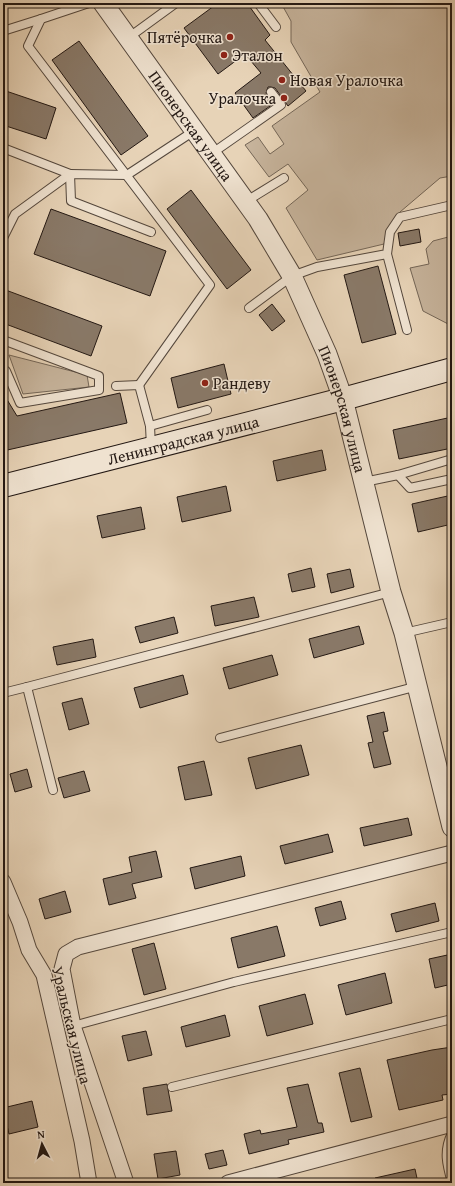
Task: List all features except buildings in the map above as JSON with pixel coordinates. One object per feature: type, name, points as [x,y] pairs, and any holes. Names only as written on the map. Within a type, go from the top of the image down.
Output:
[{"type":"main road","name":"Ленинградская улица","points":[[3,486],[452,369]]},
{"type":"street","name":"Пионерская улица","points":[[103,3],[258,219],[292,276],[327,354],[353,396],[363,482],[391,592],[418,686],[452,827]]},
{"type":"street","points":[[126,1183],[73,1026],[62,969],[66,954],[78,947],[452,853]]},
{"type":"street","name":"Уральская улица","points":[[3,882],[20,922],[29,950],[44,975],[82,1141],[89,1183]]},
{"type":"street","points":[[44,975],[51,974],[62,969]]},
{"type":"street","points":[[228,1183],[267,1178],[452,1124]]},
{"type":"lane","points":[[3,31],[89,3]]},
{"type":"lane","points":[[128,38],[176,3]]},
{"type":"lane","points":[[258,3],[276,27]]},
{"type":"lane","points":[[41,19],[28,46],[210,285],[139,385]]},
{"type":"lane","points":[[210,154],[281,105],[271,92]]},
{"type":"lane","points":[[3,148],[70,174],[127,175],[194,131]]},
{"type":"lane","points":[[70,174],[71,201],[150,232]]},
{"type":"lane","points":[[3,238],[15,214],[70,174]]},
{"type":"lane","points":[[246,202],[284,178]]},
{"type":"lane","points":[[408,330],[387,254],[390,232],[400,217],[452,205]]},
{"type":"lane","points":[[249,308],[292,276],[317,267],[387,254]]},
{"type":"lane","points":[[3,340],[99,376],[99,390],[20,403],[4,369]]},
{"type":"lane","points":[[116,386],[139,385]]},
{"type":"lane","points":[[139,385],[150,426],[152,447]]},
{"type":"lane","points":[[150,426],[207,410]]},
{"type":"lane","points":[[363,482],[398,475],[452,459]]},
{"type":"lane","points":[[398,475],[410,488],[452,479]]},
{"type":"lane","points":[[3,692],[391,592]]},
{"type":"lane","points":[[404,633],[452,622]]},
{"type":"lane","points":[[220,738],[418,686]]},
{"type":"lane","points":[[27,687],[53,790]]},
{"type":"lane","points":[[73,1026],[234,982],[452,932]]},
{"type":"lane","points":[[172,1087],[452,1019]]},
{"type":"lane","points":[[452,1134],[448,1142],[446,1158],[452,1183]]},
{"type":"shaded area","points":[[281,3],[452,3],[452,176],[440,178],[400,212],[384,244],[317,260],[286,208],[308,190],[288,164],[269,177],[245,145],[258,137],[270,154],[284,144],[272,126],[320,92],[291,42],[291,21]]},
{"type":"shaded area","points":[[452,236],[452,326],[423,311],[410,268],[429,264],[426,249],[433,241]]},
{"type":"shaded area","points":[[9,355],[87,375],[89,387],[23,394]]},
{"type":"place","name":"Пятёрочка","points":[[230,37]]},
{"type":"place","name":"Эталон","points":[[224,55]]},
{"type":"place","name":"Новая Уралочка","points":[[282,80]]},
{"type":"place","name":"Уралочка","points":[[284,98]]},
{"type":"place","name":"Рандеву","points":[[205,383]]}]
